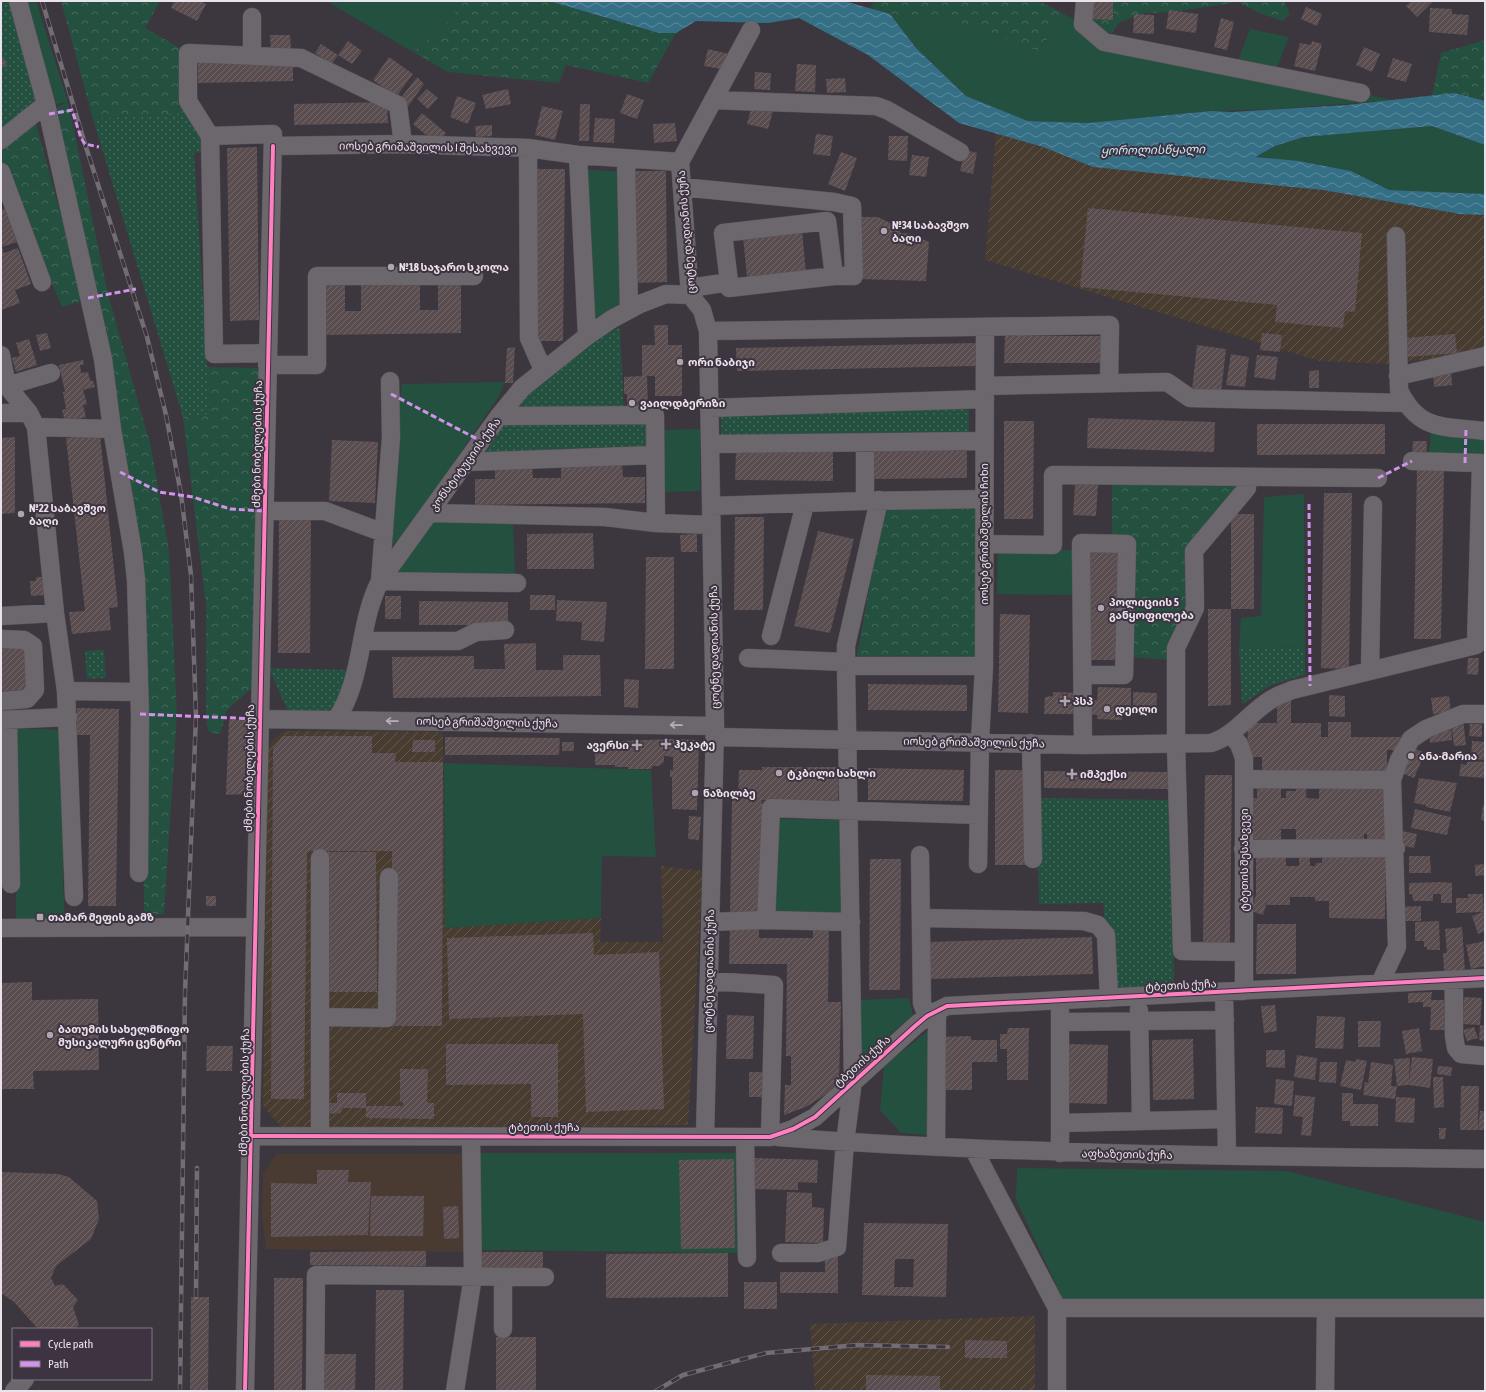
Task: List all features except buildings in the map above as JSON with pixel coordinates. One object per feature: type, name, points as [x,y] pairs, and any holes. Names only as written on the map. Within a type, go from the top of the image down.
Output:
[{"type":"street","points":[[18,1],[46,104],[102,359],[112,429],[133,552],[136,580],[139,692],[139,873]]},
{"type":"street","points":[[1085,1],[1083,24],[1104,42],[1361,93]]},
{"type":"street","points":[[252,17],[252,54]]},
{"type":"street","points":[[528,148],[578,155],[680,162],[751,30]]},
{"type":"street","points":[[402,144],[398,105],[301,58],[252,54],[188,53],[188,101],[210,136],[214,354],[317,365],[317,276],[474,276]]},
{"type":"street","points":[[713,100],[876,106],[887,110],[960,152]]},
{"type":"street","points":[[1,140],[46,104]]},
{"type":"street","points":[[210,136],[273,134],[273,146]]},
{"type":"street","name":"იოსებ გრიშაშვილის I შესახვევი","points":[[273,146],[402,144],[528,148],[529,338],[543,370]]},
{"type":"street","name":"ძმები ნობელების ქუჩა","points":[[245,1391],[252,1136],[259,719],[273,146]]},
{"type":"street","points":[[578,155],[587,336]]},
{"type":"street","points":[[626,159],[629,310]]},
{"type":"street","name":"ცოტნე დადიანის ქუჩა","points":[[680,162],[690,292],[702,310],[708,332],[715,731],[705,1137]]},
{"type":"street","points":[[1,172],[42,282]]},
{"type":"street","points":[[682,188],[834,202],[852,206],[854,276],[834,276],[729,288],[723,233],[828,221],[834,276]]},
{"type":"street","points":[[1396,236],[1399,390],[1405,403],[1420,419],[1432,425],[1485,431]]},
{"type":"street","name":"კონსტიტუციის ქუჩა","points":[[336,720],[346,704],[354,684],[372,597],[380,581],[499,416],[522,388],[587,336],[629,310],[666,294],[690,292],[728,282]]},
{"type":"street","points":[[708,332],[1110,325],[1110,383]]},
{"type":"street","name":"იოსებ გრიშაშვილის ჩიხი","points":[[978,864],[980,741],[984,666],[985,326]]},
{"type":"street","points":[[1,356],[6,386],[33,420],[55,613],[66,691],[74,897]]},
{"type":"street","points":[[1398,370],[1485,356]]},
{"type":"street","points":[[6,386],[51,373]]},
{"type":"street","points":[[390,381],[391,437],[380,581],[517,583]]},
{"type":"street","points":[[709,408],[985,392],[1110,383],[1166,382],[1190,398],[1405,403]]},
{"type":"street","points":[[1,413],[33,420],[112,429]]},
{"type":"street","points":[[499,416],[655,415],[656,523]]},
{"type":"street","points":[[710,444],[984,441]]},
{"type":"street","points":[[781,1252],[818,1253],[837,1247],[845,1142],[853,1081],[846,646],[872,500],[865,443]]},
{"type":"street","points":[[466,462],[655,455]]},
{"type":"street","name":"იოსებ გრიშაშვილის ქუჩა","points":[[259,719],[715,731],[848,739],[980,741],[1083,745],[1176,745],[1211,743],[1221,740],[1230,734],[1272,699],[1292,690],[1476,645],[1481,463],[1412,461]]},
{"type":"street","points":[[984,544],[1053,546],[1054,475],[1378,478]]},
{"type":"street","points":[[1244,952],[1182,951],[1176,745],[1176,648],[1195,608],[1194,551],[1247,488],[1247,477]]},
{"type":"street","points":[[711,506],[804,504],[872,500],[984,499]]},
{"type":"street","points":[[771,636],[804,504]]},
{"type":"street","points":[[1370,671],[1373,505]]},
{"type":"street","points":[[264,511],[325,511],[384,533]]},
{"type":"street","points":[[429,514],[605,517],[656,523],[711,525]]},
{"type":"street","points":[[1083,675],[1124,675],[1127,544],[1081,543],[1083,745]]},
{"type":"street","points":[[1,616],[55,613]]},
{"type":"street","points":[[362,641],[458,641],[476,632],[505,630]]},
{"type":"street","points":[[1,639],[24,640],[33,646],[35,690],[27,699],[1,701]]},
{"type":"street","points":[[748,658],[846,664],[984,666]]},
{"type":"street","points":[[66,691],[139,692]]},
{"type":"street","points":[[1380,983],[1398,947],[1396,848],[1392,780],[1399,760],[1411,739],[1426,729],[1463,714],[1485,714]]},
{"type":"street","points":[[11,884],[4,720],[68,717]]},
{"type":"street","name":"ტბეთის შესახვევი","points":[[1230,734],[1239,744],[1244,758],[1244,991]]},
{"type":"street","points":[[1032,743],[1033,860]]},
{"type":"street","points":[[1245,779],[1392,780]]},
{"type":"street","points":[[766,920],[772,808],[849,812],[979,815]]},
{"type":"street","points":[[1243,849],[1396,848]]},
{"type":"street","points":[[920,855],[922,1003],[932,1013],[936,1147]]},
{"type":"street","points":[[320,858],[320,1136]]},
{"type":"street","points":[[320,1018],[387,1018],[389,876]]},
{"type":"street","points":[[921,918],[1084,921],[1098,925],[1106,935],[1109,998]]},
{"type":"street","points":[[710,922],[766,920],[851,922]]},
{"type":"street","points":[[1,928],[256,927]]},
{"type":"street","name":"ტბეთის ქუჩა","points":[[252,1136],[770,1137],[793,1129],[816,1117],[853,1081],[932,1013],[947,1006],[1485,978]]},
{"type":"street","points":[[1454,979],[1454,1036],[1456,1048],[1461,1054],[1485,1056]]},
{"type":"street","points":[[709,981],[774,985],[770,1137]]},
{"type":"street","points":[[1224,992],[1227,1156]]},
{"type":"street","points":[[1139,996],[1141,1121]]},
{"type":"street","points":[[1060,1000],[1060,1153]]},
{"type":"street","points":[[1060,1022],[1225,1020]]},
{"type":"street","points":[[1060,1123],[1226,1120]]},
{"type":"street","points":[[455,1391],[473,1276],[471,1136]]},
{"type":"street","points":[[744,1137],[747,1258]]},
{"type":"street","name":"აფხაზეთის ქუჩა","points":[[770,1137],[974,1150],[1060,1153],[1485,1158]]},
{"type":"street","points":[[974,1150],[1057,1308],[1056,1391]]},
{"type":"street","points":[[315,1391],[316,1275],[546,1277]]},
{"type":"street","points":[[503,1276],[503,1329]]},
{"type":"street","points":[[1057,1308],[1485,1308]]},
{"type":"street","points":[[1326,1308],[1326,1391]]},
{"type":"street","points":[[14,1391],[24,1380]]},
{"type":"shaded area","points":[[996,133],[1043,147],[1323,190],[1460,214],[1485,215],[1485,351],[1455,358],[1406,361],[1390,360],[1389,364],[1320,361],[985,260]]},
{"type":"shaded area","points":[[285,731],[443,732],[445,928],[601,918],[600,942],[663,942],[661,866],[703,871],[688,1125],[439,1130],[281,1127],[263,1106],[268,752],[272,740]]},
{"type":"shaded area","points":[[277,1154],[465,1154],[464,1252],[266,1249],[262,1215],[263,1173]]},
{"type":"shaded area","points":[[1035,1316],[1035,1391],[815,1391],[810,1324]]},
{"type":"green space","points":[[1,1],[10,1],[41,105],[1,134]]},
{"type":"green space","points":[[25,1],[36,1],[68,102],[56,104]]},
{"type":"green space","points":[[61,1],[160,1],[145,28],[182,49],[187,113],[93,119]]},
{"type":"green space","points":[[293,1],[463,1],[443,29],[413,52],[328,2]]},
{"type":"green space","points":[[463,1],[549,1],[659,33],[676,33],[648,83],[566,65],[559,83],[448,72],[413,52],[443,29]]},
{"type":"green space","points":[[874,1],[1039,1],[1064,14],[1039,51],[958,22],[890,14],[870,9]]},
{"type":"green space","points":[[1085,1],[1284,1],[1290,14],[1283,21],[1259,13],[1238,2],[1174,12],[1146,13],[1120,22],[1104,42],[1083,24]]},
{"type":"green space","points":[[890,14],[958,22],[1039,51],[1064,14],[1083,24],[1104,42],[1235,68],[1250,29],[1289,37],[1274,75],[1393,100],[1280,109],[1211,111],[1088,123],[1028,121],[966,96],[916,48]]},
{"type":"green space","points":[[1485,40],[1485,101],[1454,94],[1432,96],[1441,53]]},
{"type":"green space","points":[[68,102],[108,294],[151,447],[169,551],[177,714],[164,914],[144,915],[140,581],[51,110]]},
{"type":"green space","points":[[187,113],[201,130],[202,152],[194,153],[210,414],[183,417],[93,119]]},
{"type":"green space","points":[[35,120],[84,300],[62,307],[1,162],[1,145]]},
{"type":"green space","points":[[1432,126],[1485,145],[1485,194],[1388,190],[1351,171],[1299,161],[1254,157],[1275,146],[1304,137]]},
{"type":"green space","points":[[581,169],[622,172],[624,301],[588,324]]},
{"type":"green space","points":[[620,327],[624,417],[650,418],[649,449],[477,456],[532,386],[588,344]]},
{"type":"green space","points":[[206,367],[260,368],[257,683],[227,710],[220,734],[209,732],[206,716],[206,605],[183,417],[210,414]]},
{"type":"green space","points":[[505,382],[499,396],[404,535],[385,551],[384,541],[402,384]]},
{"type":"green space","points":[[969,401],[969,440],[721,442],[721,410]]},
{"type":"green space","points":[[700,429],[700,491],[665,492],[664,430]]},
{"type":"green space","points":[[1431,431],[1485,437],[1485,458],[1429,456]]},
{"type":"green space","points":[[1112,481],[1237,482],[1237,492],[1191,548],[1192,598],[1170,660],[1129,657],[1112,541]]},
{"type":"green space","points":[[1304,494],[1305,647],[1239,649],[1241,618],[1261,616],[1264,497]]},
{"type":"green space","points":[[884,507],[978,507],[978,657],[857,656]]},
{"type":"green space","points":[[428,521],[513,522],[515,577],[393,575]]},
{"type":"green space","points":[[998,549],[1076,550],[1075,595],[997,594]]},
{"type":"green space","points":[[1305,647],[1305,675],[1271,685],[1242,704],[1239,649]]},
{"type":"green space","points":[[104,650],[106,678],[87,679],[85,651]]},
{"type":"green space","points":[[269,668],[347,670],[341,694],[329,712],[289,714]]},
{"type":"green space","points":[[11,728],[65,730],[63,882],[65,920],[16,922]]},
{"type":"green space","points":[[444,763],[651,770],[656,857],[602,856],[601,918],[445,928]]},
{"type":"green space","points":[[1037,798],[1171,800],[1174,984],[1112,990],[1103,903],[1039,904]]},
{"type":"green space","points":[[778,819],[846,820],[844,914],[775,912]]},
{"type":"green space","points":[[909,998],[913,1015],[857,1063],[857,1000]]},
{"type":"green space","points":[[928,1031],[928,1135],[901,1133],[880,1110],[884,1066]]},
{"type":"green space","points":[[479,1153],[743,1153],[742,1253],[480,1250]]},
{"type":"green space","points":[[1017,1168],[1287,1171],[1485,1222],[1485,1313],[1064,1315],[1062,1297],[1016,1200]]},
{"type":"water","name":"ყოროლისწყალი","points":[[549,1],[844,1],[890,14],[916,48],[966,96],[1028,121],[1088,123],[1211,111],[1232,112],[1347,105],[1454,93],[1485,101],[1485,145],[1432,126],[1304,137],[1275,146],[1255,157],[1299,161],[1351,171],[1389,190],[1485,194],[1485,215],[1460,214],[1323,190],[1093,167],[1043,147],[959,123],[868,55],[799,18],[768,23],[696,21],[676,33],[659,33]]},
{"type":"railway","points":[[42,1],[85,144],[147,337],[166,415],[181,494],[191,575],[196,716],[185,993],[180,1391]]},
{"type":"railway","points":[[196,1297],[197,1168]]},
{"type":"railway","points":[[656,1391],[683,1375],[766,1353],[858,1345],[948,1347]]},
{"type":"marked path","points":[[49,114],[72,110],[81,138],[85,144],[99,147]]},
{"type":"marked path","points":[[88,298],[136,289]]},
{"type":"marked path","points":[[391,394],[481,441]]},
{"type":"marked path","points":[[1465,463],[1466,429]]},
{"type":"marked path","points":[[1378,478],[1412,461]]},
{"type":"marked path","points":[[120,472],[159,492],[193,497],[230,509],[264,511]]},
{"type":"marked path","points":[[1309,504],[1310,686]]},
{"type":"marked path","points":[[140,714],[259,719]]},
{"type":"cycle path","points":[[245,1391],[273,146]]},
{"type":"cycle path","points":[[252,1136],[770,1137],[793,1129],[815,1117],[915,1026],[927,1016],[947,1006],[1485,978]]},
{"type":"place","name":"№34 საბავშვო ბაღი","points":[[884,231]]},
{"type":"place","name":"№18 საჯარო სკოლა","points":[[391,267]]},
{"type":"place","name":"ორი ნაბიჯი","points":[[680,362]]},
{"type":"place","name":"ვაილდბერიზი","points":[[632,403]]},
{"type":"place","name":"№22 საბავშვო ბაღი","points":[[21,514]]},
{"type":"place","name":"პოლიციის 5 განყოფილება","points":[[1101,608]]},
{"type":"place","name":"პსპ","points":[[1065,701]]},
{"type":"place","name":"დეილი","points":[[1107,709]]},
{"type":"place","name":"ჰეკატე","points":[[666,744]]},
{"type":"place","name":"ავერსი","points":[[637,745]]},
{"type":"place","name":"ანა-მარია","points":[[1411,756]]},
{"type":"place","name":"ტკბილი სახლი","points":[[779,773]]},
{"type":"place","name":"იმპექსი","points":[[1072,774]]},
{"type":"place","name":"ნაზილბე","points":[[695,793]]},
{"type":"place","name":"თამარ მეფის გამზ","points":[[40,917]]},
{"type":"place","name":"ბათუმის სახელმწიფო მუსიკალური ცენტრი","points":[[50,1035]]}]
